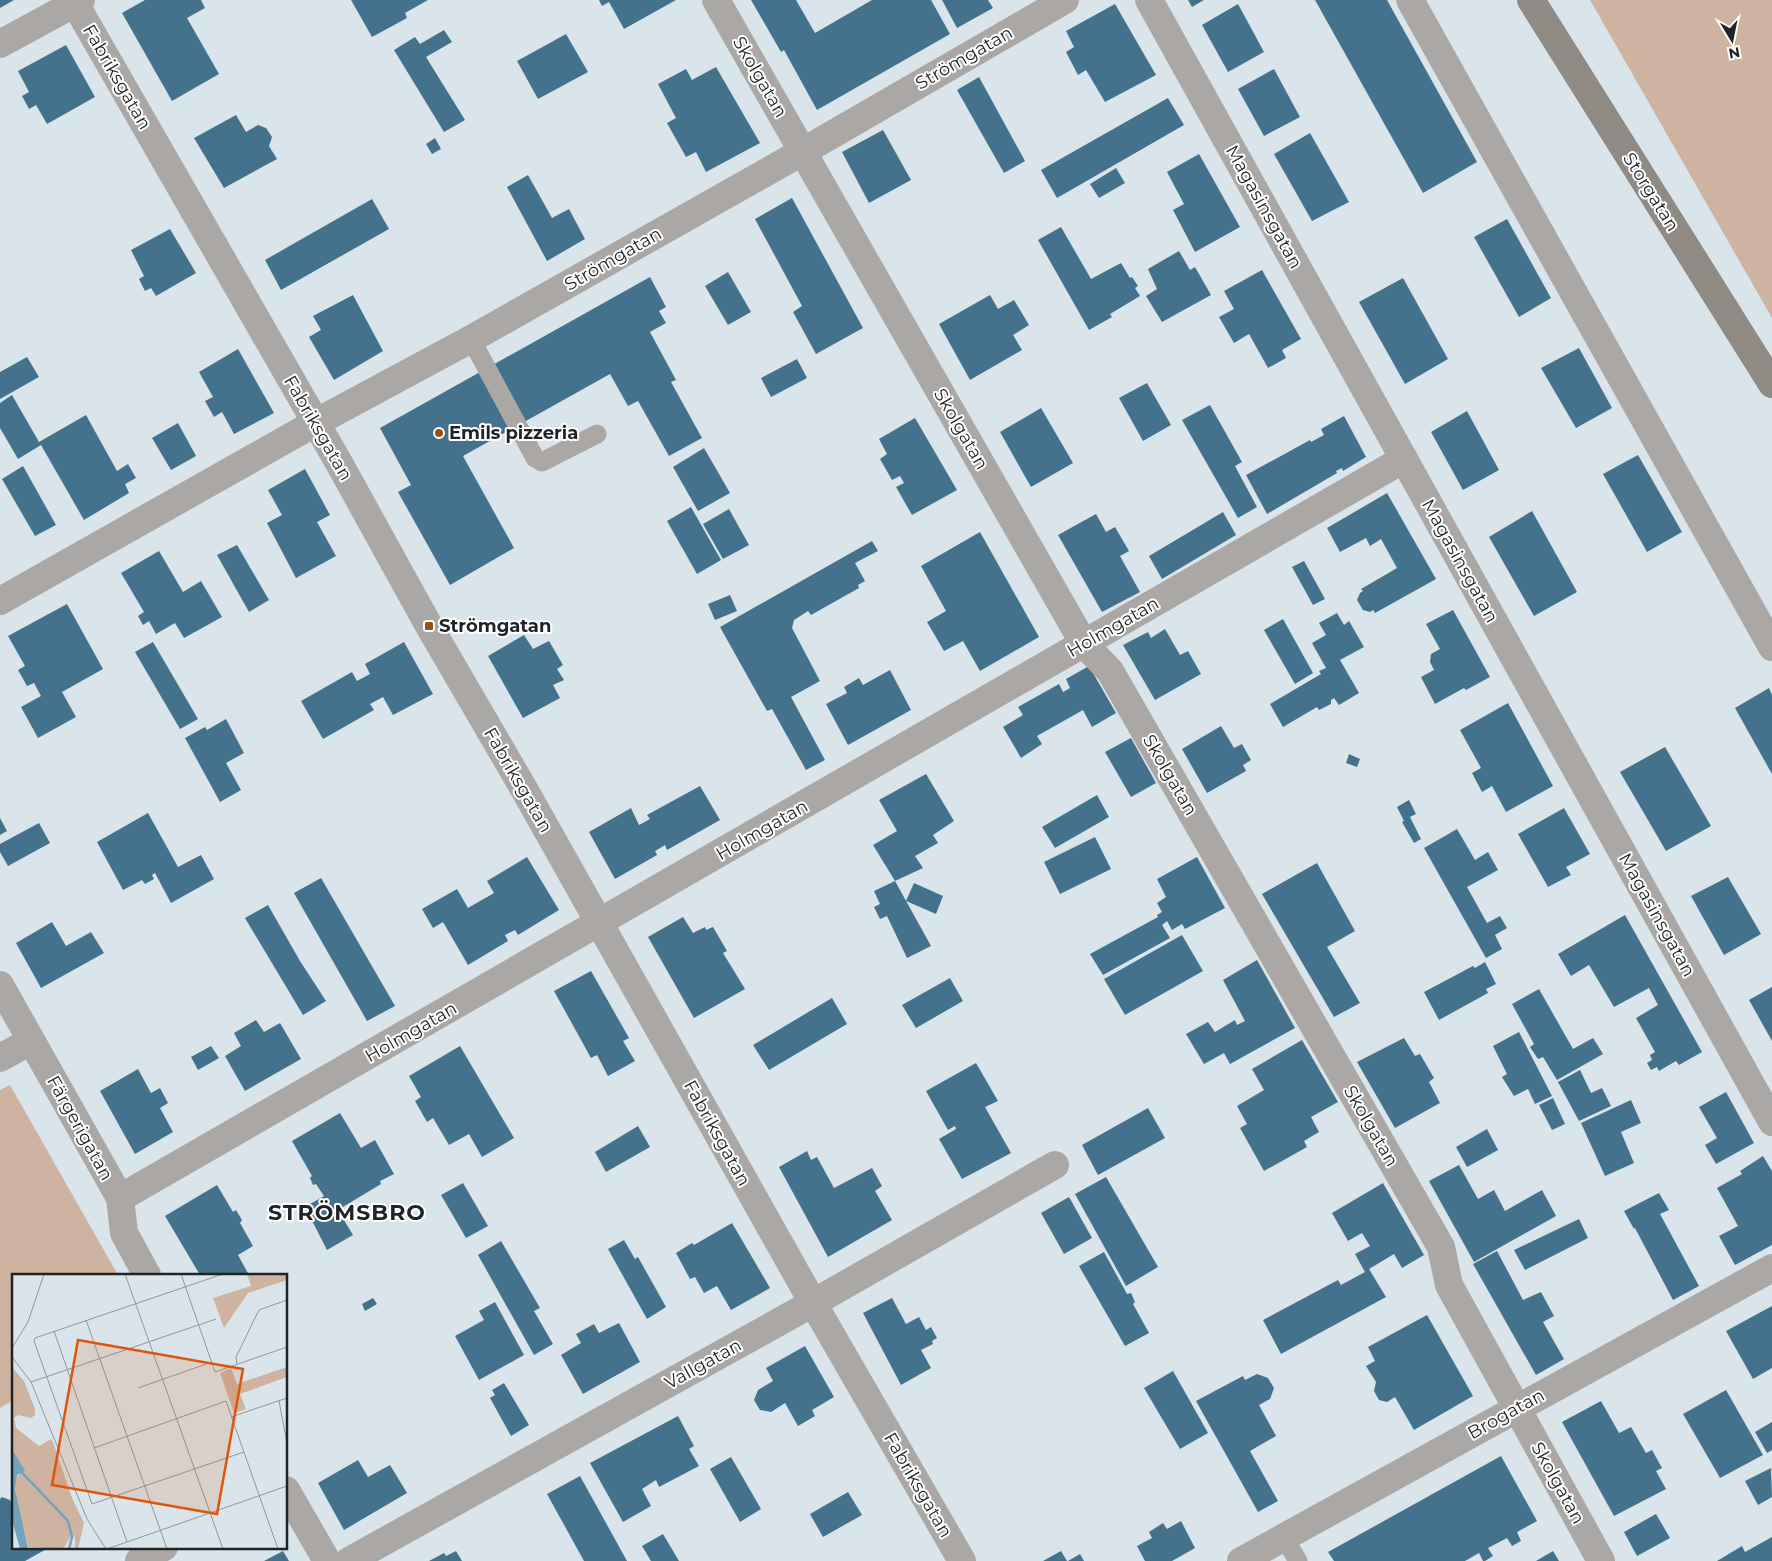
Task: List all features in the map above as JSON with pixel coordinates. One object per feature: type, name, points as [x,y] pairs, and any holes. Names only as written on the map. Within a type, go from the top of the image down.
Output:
[{"type":"street","name":"Skolgatan","points":[[716,0],[1084,644],[1110,671],[1441,1247],[1449,1284],[1601,1561]]},
{"type":"street","name":"Strömgatan","points":[[0,601],[802,152],[1066,0]]},
{"type":"street","name":"Magasinsgatan","points":[[1149,0],[1772,1122]]},
{"type":"street","points":[[1410,0],[1772,647]]},
{"type":"street","name":"Storgatan","points":[[1531,0],[1772,384]]},
{"type":"street","points":[[0,44],[76,1]]},
{"type":"street","name":"Fabriksgatan","points":[[76,1],[813,1303],[962,1561]]},
{"type":"street","name":"Holmgatan","points":[[120,1198],[600,924],[1404,460]]},
{"type":"street","name":"Färgerigatan","points":[[0,985],[120,1198],[124,1233],[146,1274]]},
{"type":"street","points":[[0,1058],[31,1041]]},
{"type":"street","name":"Vallgatan","points":[[349,1561],[813,1303],[1055,1165]]},
{"type":"street","name":"Brogatan","points":[[1241,1561],[1772,1268]]},
{"type":"street","points":[[288,1493],[327,1561]]},
{"type":"street","points":[[139,1561],[162,1548]]},
{"type":"lane","points":[[470,339],[535,458],[542,462],[597,434]]},
{"type":"lane","points":[[1284,1537],[1298,1561]]},
{"type":"shaded area","points":[[1590,0],[1772,0],[1772,318]]},
{"type":"shaded area","points":[[10,1085],[117,1274],[12,1274],[12,1401],[0,1408],[0,1090]]},
{"type":"building","points":[[0,0],[14,0],[0,8]]},
{"type":"building","points":[[145,0],[201,0],[205,8],[187,18],[219,74],[172,101],[122,13]]},
{"type":"building","points":[[351,0],[428,0],[405,13],[407,18],[372,37]]},
{"type":"building","points":[[599,0],[676,0],[624,29],[609,2],[602,6]]},
{"type":"building","points":[[751,0],[796,0],[815,33],[872,0],[931,0],[950,34],[817,110],[784,50],[781,52]]},
{"type":"building","points":[[942,0],[988,0],[993,8],[957,28]]},
{"type":"building","points":[[1188,0],[1204,0],[1192,7]]},
{"type":"building","points":[[1315,0],[1387,0],[1477,162],[1423,193]]},
{"type":"building","points":[[1115,4],[1156,75],[1105,102],[1086,70],[1078,75],[1066,52],[1074,47],[1066,31]]},
{"type":"building","points":[[1238,4],[1264,52],[1228,72],[1202,25]]},
{"type":"building","points":[[444,30],[452,42],[426,57],[465,120],[444,132],[394,50],[415,37],[420,44]]},
{"type":"building","points":[[566,34],[588,72],[538,99],[517,61]]},
{"type":"building","points":[[66,45],[95,97],[47,124],[36,105],[29,109],[22,96],[29,92],[18,71]]},
{"type":"building","points":[[716,67],[760,143],[706,172],[696,152],[686,157],[667,123],[676,118],[658,84],[686,69],[692,80]]},
{"type":"building","points":[[1274,69],[1300,117],[1264,136],[1238,89]]},
{"type":"building","points":[[979,77],[1025,161],[1004,173],[957,90]]},
{"type":"building","points":[[1168,98],[1184,125],[1057,198],[1041,170]]},
{"type":"building","points":[[236,115],[246,132],[258,125],[266,128],[272,137],[269,146],[277,159],[224,188],[194,138]]},
{"type":"building","points":[[883,130],[911,180],[869,203],[842,152]]},
{"type":"building","points":[[1310,133],[1349,202],[1312,221],[1274,154]]},
{"type":"building","points":[[435,138],[441,149],[432,154],[426,144]]},
{"type":"building","points":[[1199,154],[1240,227],[1195,252],[1173,210],[1184,204],[1167,172]]},
{"type":"building","points":[[1116,168],[1125,183],[1099,198],[1090,184]]},
{"type":"building","points":[[528,175],[552,218],[569,209],[585,239],[547,261],[507,187]]},
{"type":"building","points":[[792,198],[863,328],[816,354],[793,312],[802,306],[755,219]]},
{"type":"building","points":[[372,199],[389,229],[281,290],[265,260]]},
{"type":"building","points":[[1507,219],[1551,298],[1519,317],[1474,237]]},
{"type":"building","points":[[1061,227],[1091,279],[1121,263],[1130,278],[1132,277],[1138,286],[1135,288],[1140,296],[1110,314],[1112,317],[1089,330],[1038,240]]},
{"type":"building","points":[[170,229],[196,273],[156,296],[151,288],[145,291],[139,279],[144,276],[131,250]]},
{"type":"building","points":[[1179,251],[1190,270],[1195,267],[1211,295],[1162,322],[1146,296],[1157,289],[1148,269]]},
{"type":"building","points":[[1262,270],[1301,339],[1282,350],[1286,358],[1268,368],[1249,334],[1234,343],[1219,317],[1234,309],[1224,291]]},
{"type":"building","points":[[728,272],[751,312],[728,325],[705,286]]},
{"type":"building","points":[[650,277],[666,307],[659,311],[666,323],[650,332],[676,380],[671,382],[702,438],[669,456],[638,401],[628,406],[610,374],[463,456],[514,548],[450,585],[398,492],[411,485],[380,428]]},
{"type":"building","points":[[1403,278],[1448,359],[1405,384],[1359,302]]},
{"type":"building","points":[[353,295],[383,351],[334,380],[309,337],[321,330],[313,316]]},
{"type":"building","points":[[990,295],[998,309],[1014,300],[1029,325],[1013,335],[1022,350],[970,380],[939,324]]},
{"type":"building","points":[[1579,348],[1612,408],[1576,428],[1541,368]]},
{"type":"building","points":[[238,349],[274,413],[234,434],[222,412],[214,417],[205,401],[213,397],[199,372]]},
{"type":"building","points":[[27,357],[39,377],[0,399],[0,372]]},
{"type":"building","points":[[797,359],[807,378],[771,397],[761,378]]},
{"type":"building","points":[[1147,383],[1171,425],[1143,441],[1119,398]]},
{"type":"building","points":[[12,395],[39,442],[86,415],[117,471],[128,464],[136,478],[125,484],[129,493],[84,520],[41,445],[18,459],[0,428],[0,403]]},
{"type":"building","points":[[1210,405],[1242,462],[1235,466],[1257,507],[1238,518],[1182,420]]},
{"type":"building","points":[[1041,408],[1073,463],[1031,487],[1000,432]]},
{"type":"building","points":[[1467,411],[1499,470],[1463,490],[1431,432]]},
{"type":"building","points":[[1344,416],[1366,457],[1343,471],[1342,468],[1336,471],[1337,473],[1267,514],[1246,475],[1310,440],[1311,442],[1324,435],[1321,429]]},
{"type":"building","points":[[915,418],[957,490],[912,515],[896,487],[904,483],[900,476],[892,480],[880,459],[887,454],[879,439]]},
{"type":"building","points":[[178,423],[196,456],[171,470],[152,438]]},
{"type":"building","points":[[704,448],[730,493],[698,511],[673,467]]},
{"type":"building","points":[[1638,455],[1682,532],[1647,552],[1603,474]]},
{"type":"building","points":[[23,466],[56,525],[35,536],[2,479]]},
{"type":"building","points":[[305,469],[330,515],[317,522],[336,556],[296,578],[267,523],[282,515],[268,490]]},
{"type":"building","points":[[1387,493],[1436,579],[1375,613],[1373,610],[1370,612],[1363,610],[1357,600],[1363,591],[1361,589],[1397,568],[1381,539],[1370,546],[1366,538],[1340,552],[1327,528]]},
{"type":"building","points":[[691,507],[721,560],[697,574],[667,521]]},
{"type":"building","points":[[729,509],[749,545],[723,559],[703,524]]},
{"type":"building","points":[[1532,511],[1577,592],[1534,616],[1489,537]]},
{"type":"building","points":[[1223,512],[1236,535],[1162,579],[1149,556]]},
{"type":"building","points":[[1096,514],[1106,532],[1115,527],[1129,551],[1120,556],[1140,592],[1102,612],[1058,535]]},
{"type":"building","points":[[980,532],[1039,637],[980,671],[963,641],[944,651],[927,622],[946,611],[921,566]]},
{"type":"building","points":[[872,541],[878,551],[855,563],[865,581],[858,585],[859,588],[811,615],[808,611],[794,620],[792,628],[820,681],[791,697],[825,760],[806,770],[772,709],[767,711],[720,627]]},
{"type":"building","points":[[237,545],[269,600],[249,612],[217,555]]},
{"type":"building","points":[[159,551],[183,592],[201,581],[222,617],[184,638],[175,623],[156,634],[149,621],[143,625],[138,616],[144,612],[121,573]]},
{"type":"building","points":[[1304,561],[1325,599],[1313,605],[1292,567]]},
{"type":"building","points":[[730,595],[737,611],[715,620],[708,604]]},
{"type":"building","points":[[67,604],[103,669],[62,692],[76,717],[38,738],[21,707],[41,696],[34,683],[27,686],[18,670],[25,666],[8,636]]},
{"type":"building","points":[[1453,610],[1490,677],[1466,690],[1464,688],[1435,704],[1421,677],[1434,670],[1430,662],[1431,654],[1440,649],[1426,624]]},
{"type":"building","points":[[1337,613],[1344,625],[1349,621],[1364,647],[1340,660],[1359,693],[1339,705],[1334,698],[1331,700],[1331,704],[1319,710],[1317,707],[1283,727],[1270,704],[1321,674],[1319,671],[1326,668],[1312,643],[1326,635],[1319,623]]},
{"type":"building","points":[[1283,619],[1313,673],[1295,684],[1264,630]]},
{"type":"building","points":[[1165,629],[1180,655],[1188,651],[1201,674],[1155,700],[1123,645],[1148,632],[1151,638]]},
{"type":"building","points":[[524,635],[533,649],[549,641],[563,665],[557,669],[564,680],[553,685],[560,698],[523,718],[488,656]]},
{"type":"building","points":[[153,642],[198,719],[180,729],[135,652]]},
{"type":"building","points":[[404,642],[433,694],[393,715],[383,697],[370,704],[374,710],[323,739],[301,701],[352,672],[357,681],[370,674],[365,664]]},
{"type":"building","points":[[1089,666],[1116,713],[1092,727],[1083,710],[1037,736],[1042,744],[1021,758],[1003,727],[1023,715],[1018,707],[1059,684],[1063,692],[1070,688],[1066,679]]},
{"type":"building","points":[[890,670],[911,710],[848,745],[826,704],[847,693],[844,687],[859,678],[863,685]]},
{"type":"building","points":[[1769,688],[1772,695],[1772,774],[1735,708]]},
{"type":"building","points":[[1508,703],[1553,786],[1506,812],[1492,786],[1482,792],[1472,773],[1481,768],[1460,730]]},
{"type":"building","points":[[226,719],[244,753],[226,763],[241,790],[220,802],[185,738],[205,727],[207,730]]},
{"type":"building","points":[[1221,726],[1234,748],[1242,744],[1251,760],[1243,765],[1246,771],[1207,793],[1182,749]]},
{"type":"building","points":[[1131,738],[1156,783],[1131,797],[1105,752]]},
{"type":"building","points":[[1665,747],[1711,826],[1666,851],[1620,772]]},
{"type":"building","points":[[1349,754],[1360,759],[1357,767],[1346,763]]},
{"type":"building","points":[[926,774],[954,821],[933,835],[938,843],[915,856],[923,868],[895,881],[873,845],[897,831],[879,800]]},
{"type":"building","points":[[700,786],[720,820],[667,850],[665,845],[655,851],[657,855],[615,879],[589,832],[631,808],[639,825],[650,819],[647,815]]},
{"type":"building","points":[[1097,795],[1109,817],[1055,848],[1042,827]]},
{"type":"building","points":[[1409,800],[1416,814],[1410,817],[1421,839],[1414,843],[1402,822],[1404,821],[1397,807]]},
{"type":"building","points":[[1564,808],[1590,854],[1566,867],[1571,875],[1548,887],[1518,834]]},
{"type":"building","points":[[148,813],[178,867],[201,855],[214,879],[171,903],[155,873],[152,875],[154,879],[145,884],[142,880],[123,890],[97,842]]},
{"type":"building","points":[[0,818],[7,831],[0,835]]},
{"type":"building","points":[[39,823],[50,843],[8,866],[0,852],[0,844]]},
{"type":"building","points":[[1457,829],[1475,860],[1488,852],[1498,870],[1467,887],[1487,923],[1500,916],[1507,928],[1495,935],[1502,949],[1486,958],[1424,848]]},
{"type":"building","points":[[1095,837],[1111,869],[1060,894],[1044,862]]},
{"type":"building","points":[[527,857],[559,910],[518,935],[515,930],[505,935],[508,941],[468,965],[443,922],[433,928],[422,909],[457,889],[468,908],[494,893],[487,881]]},
{"type":"building","points":[[1197,857],[1225,908],[1185,929],[1182,924],[1172,930],[1167,921],[1162,925],[1170,938],[1103,975],[1090,954],[1158,917],[1157,915],[1162,912],[1157,903],[1166,897],[1157,879]]},
{"type":"building","points":[[1317,863],[1355,931],[1327,947],[1360,1003],[1334,1017],[1262,894]]},
{"type":"building","points":[[1728,877],[1761,934],[1724,955],[1691,896]]},
{"type":"building","points":[[321,878],[395,1006],[367,1021],[294,893]]},
{"type":"building","points":[[895,881],[931,946],[907,958],[887,916],[880,919],[874,907],[880,904],[874,891]]},
{"type":"building","points":[[914,883],[943,896],[936,914],[906,901]]},
{"type":"building","points":[[268,905],[300,961],[326,1001],[303,1015],[245,918]]},
{"type":"building","points":[[1625,915],[1702,1052],[1679,1065],[1676,1061],[1659,1071],[1657,1067],[1651,1070],[1647,1063],[1652,1060],[1650,1055],[1655,1052],[1636,1018],[1658,1005],[1649,988],[1614,1007],[1589,965],[1571,976],[1558,954]]},
{"type":"building","points":[[683,917],[693,933],[705,927],[706,930],[713,927],[727,951],[723,953],[745,989],[694,1018],[648,937]]},
{"type":"building","points":[[52,922],[66,946],[91,932],[104,953],[41,988],[16,943]]},
{"type":"building","points":[[1182,935],[1203,971],[1125,1015],[1104,979]]},
{"type":"building","points":[[1257,960],[1295,1028],[1230,1064],[1224,1053],[1204,1064],[1186,1034],[1208,1022],[1215,1032],[1235,1020],[1237,1025],[1245,1021],[1223,980]]},
{"type":"building","points":[[1485,962],[1496,984],[1486,989],[1488,993],[1439,1020],[1424,992],[1473,966],[1475,968]]},
{"type":"building","points":[[591,971],[629,1038],[623,1041],[635,1061],[608,1076],[597,1055],[591,1058],[554,991]]},
{"type":"building","points":[[950,978],[963,1001],[916,1028],[902,1005]]},
{"type":"building","points":[[1772,987],[1772,1041],[1749,1000]]},
{"type":"building","points":[[1539,989],[1573,1049],[1593,1038],[1603,1054],[1557,1080],[1543,1057],[1538,1059],[1530,1047],[1534,1044],[1512,1004]]},
{"type":"building","points":[[832,998],[847,1024],[769,1070],[753,1045]]},
{"type":"building","points":[[256,1020],[264,1032],[280,1023],[301,1059],[245,1091],[225,1056],[241,1046],[234,1033]]},
{"type":"building","points":[[1519,1032],[1552,1096],[1535,1104],[1528,1089],[1514,1096],[1502,1077],[1507,1074],[1493,1046]]},
{"type":"building","points":[[1404,1038],[1415,1056],[1420,1054],[1434,1078],[1429,1082],[1440,1103],[1395,1128],[1357,1062]]},
{"type":"building","points":[[1302,1040],[1338,1102],[1311,1117],[1319,1132],[1304,1141],[1307,1147],[1264,1171],[1240,1128],[1247,1124],[1237,1106],[1264,1090],[1252,1069]]},
{"type":"building","points":[[211,1046],[219,1058],[198,1070],[191,1057]]},
{"type":"building","points":[[460,1046],[514,1138],[482,1157],[469,1134],[449,1145],[433,1118],[427,1122],[415,1101],[421,1097],[409,1076]]},
{"type":"building","points":[[976,1063],[998,1101],[985,1107],[1011,1153],[962,1179],[939,1139],[956,1129],[955,1126],[948,1130],[926,1091]]},
{"type":"building","points":[[138,1069],[151,1093],[160,1088],[168,1103],[160,1108],[173,1132],[135,1154],[100,1091]]},
{"type":"building","points":[[1580,1070],[1591,1093],[1602,1088],[1611,1106],[1579,1121],[1558,1082]]},
{"type":"building","points":[[1726,1092],[1754,1143],[1716,1164],[1705,1145],[1717,1138],[1699,1107]]},
{"type":"building","points":[[1553,1098],[1565,1124],[1552,1130],[1539,1105]]},
{"type":"building","points":[[1631,1100],[1641,1123],[1621,1132],[1634,1163],[1605,1176],[1581,1123]]},
{"type":"building","points":[[1148,1108],[1165,1138],[1098,1175],[1082,1145]]},
{"type":"building","points":[[340,1113],[361,1148],[375,1140],[394,1174],[380,1181],[381,1184],[338,1210],[353,1235],[327,1250],[305,1207],[324,1196],[316,1184],[313,1185],[310,1178],[312,1176],[292,1141]]},
{"type":"building","points":[[638,1126],[650,1147],[606,1172],[595,1152]]},
{"type":"building","points":[[1487,1129],[1498,1150],[1467,1167],[1456,1147]]},
{"type":"building","points":[[807,1151],[811,1160],[817,1157],[834,1188],[872,1168],[882,1186],[875,1191],[892,1220],[828,1257],[779,1167]]},
{"type":"building","points":[[1763,1156],[1772,1171],[1772,1245],[1735,1265],[1719,1236],[1738,1226],[1717,1188],[1742,1174],[1740,1171]]},
{"type":"building","points":[[1459,1165],[1478,1199],[1494,1190],[1505,1211],[1542,1190],[1556,1216],[1474,1262],[1429,1181]]},
{"type":"building","points":[[1106,1177],[1158,1267],[1126,1286],[1075,1194]]},
{"type":"building","points":[[463,1183],[488,1226],[466,1238],[441,1195]]},
{"type":"building","points":[[1383,1183],[1424,1255],[1402,1268],[1394,1254],[1369,1269],[1386,1297],[1281,1354],[1263,1320],[1338,1280],[1341,1285],[1365,1272],[1355,1254],[1370,1246],[1362,1233],[1348,1241],[1332,1213]]},
{"type":"building","points":[[217,1185],[233,1212],[236,1210],[242,1220],[240,1223],[253,1246],[238,1255],[248,1274],[199,1274],[165,1216]]},
{"type":"building","points":[[1659,1193],[1669,1210],[1660,1214],[1699,1286],[1673,1300],[1624,1211]]},
{"type":"building","points":[[1069,1197],[1092,1238],[1064,1254],[1041,1213]]},
{"type":"building","points":[[1579,1219],[1588,1238],[1525,1270],[1514,1250]]},
{"type":"building","points":[[732,1223],[770,1288],[731,1310],[717,1286],[704,1293],[695,1277],[690,1279],[676,1253]]},
{"type":"building","points":[[624,1240],[635,1259],[638,1257],[666,1307],[647,1319],[608,1249]]},
{"type":"building","points":[[501,1241],[540,1308],[534,1311],[553,1344],[534,1355],[478,1255]]},
{"type":"building","points":[[1497,1251],[1523,1300],[1541,1292],[1554,1316],[1543,1322],[1564,1359],[1536,1375],[1473,1264]]},
{"type":"building","points":[[1104,1252],[1127,1294],[1131,1293],[1135,1302],[1133,1304],[1149,1333],[1125,1346],[1079,1266]]},
{"type":"building","points":[[373,1298],[377,1304],[365,1311],[362,1304]]},
{"type":"building","points":[[892,1298],[906,1324],[919,1317],[926,1330],[931,1327],[937,1338],[932,1341],[933,1344],[921,1350],[931,1368],[901,1385],[863,1313]]},
{"type":"building","points":[[495,1302],[524,1355],[479,1380],[455,1336],[484,1320],[479,1311]]},
{"type":"building","points":[[1772,1306],[1772,1368],[1753,1379],[1726,1331]]},
{"type":"building","points":[[1427,1315],[1473,1396],[1414,1430],[1395,1397],[1387,1402],[1379,1400],[1374,1391],[1376,1382],[1366,1366],[1375,1361],[1368,1347]]},
{"type":"building","points":[[619,1323],[640,1362],[583,1394],[561,1355],[581,1343],[576,1334],[594,1324],[599,1333]]},
{"type":"building","points":[[805,1346],[834,1397],[812,1410],[815,1416],[798,1426],[785,1403],[771,1412],[760,1410],[754,1400],[758,1390],[773,1381],[766,1368]]},
{"type":"building","points":[[1173,1371],[1208,1433],[1180,1449],[1144,1388]]},
{"type":"building","points":[[1257,1374],[1268,1378],[1274,1388],[1270,1399],[1259,1405],[1276,1436],[1250,1451],[1278,1501],[1258,1512],[1196,1401],[1243,1376],[1245,1380]]},
{"type":"building","points":[[504,1383],[529,1425],[511,1436],[490,1398],[495,1395],[492,1390]]},
{"type":"building","points":[[1726,1390],[1763,1455],[1720,1478],[1683,1414]]},
{"type":"building","points":[[1601,1401],[1619,1433],[1631,1427],[1646,1453],[1652,1450],[1662,1468],[1656,1471],[1666,1489],[1614,1516],[1562,1422]]},
{"type":"building","points":[[678,1416],[694,1446],[689,1449],[699,1466],[659,1487],[656,1480],[642,1489],[651,1506],[623,1522],[590,1463]]},
{"type":"building","points":[[1772,1422],[1772,1450],[1767,1453],[1755,1432]]},
{"type":"building","points":[[1501,1456],[1537,1521],[1517,1532],[1521,1541],[1512,1546],[1507,1538],[1488,1548],[1493,1556],[1485,1561],[1483,1561],[1479,1553],[1465,1561],[1334,1561],[1328,1552]]},
{"type":"building","points":[[731,1457],[761,1509],[740,1522],[710,1469]]},
{"type":"building","points":[[358,1460],[368,1477],[390,1465],[407,1493],[344,1530],[318,1483]]},
{"type":"building","points":[[1771,1468],[1772,1497],[1758,1505],[1745,1481]]},
{"type":"building","points":[[580,1476],[627,1561],[584,1561],[547,1494]]},
{"type":"building","points":[[848,1492],[862,1515],[823,1537],[810,1514]]},
{"type":"building","points":[[2,1497],[10,1500],[12,1504],[12,1548],[48,1548],[25,1561],[0,1561],[0,1499]]},
{"type":"building","points":[[1656,1514],[1670,1538],[1637,1556],[1624,1532]]},
{"type":"building","points":[[1181,1521],[1195,1548],[1172,1561],[1145,1561],[1137,1546],[1152,1538],[1149,1532],[1163,1523],[1167,1529]]},
{"type":"building","points":[[663,1534],[679,1561],[651,1561],[642,1546]]},
{"type":"building","points":[[1772,1537],[1772,1561],[1717,1561],[1742,1546],[1745,1552]]},
{"type":"building","points":[[283,1551],[289,1561],[264,1561]]},
{"type":"building","points":[[456,1551],[462,1561],[429,1561],[444,1553],[446,1556]]},
{"type":"building","points":[[1061,1551],[1067,1561],[1043,1561]]},
{"type":"building","points":[[1553,1551],[1559,1561],[1536,1561]]},
{"type":"building","points":[[1080,1554],[1084,1561],[1068,1561]]},
{"type":"place","name":"Emils pizzeria","points":[[439,433]]},
{"type":"place","name":"Strömgatan","points":[[429,626]]},
{"type":"district","name":"STRÖMSBRO","points":[[347,1212]]}]
